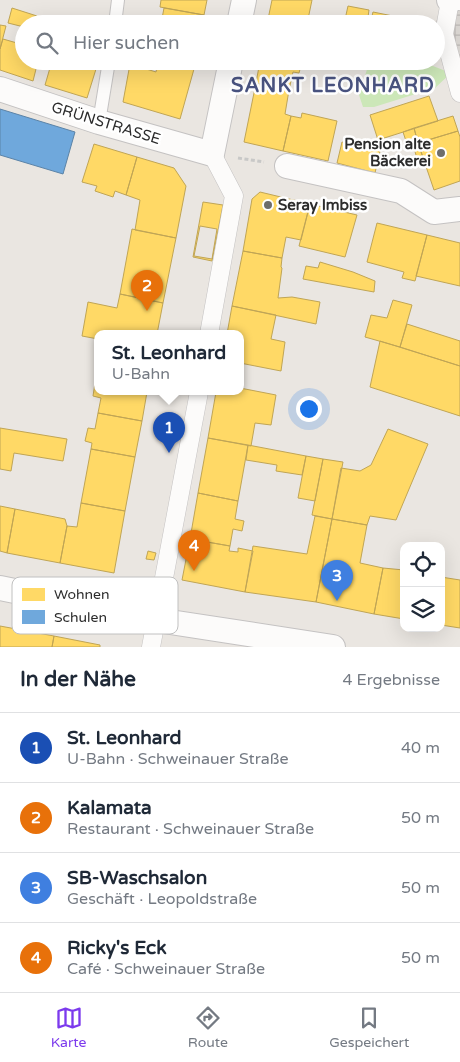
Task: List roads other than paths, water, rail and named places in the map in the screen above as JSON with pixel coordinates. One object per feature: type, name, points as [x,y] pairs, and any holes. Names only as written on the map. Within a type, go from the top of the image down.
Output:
[{"type":"street","points":[[241,15],[244,0]]},
{"type":"street","points":[[445,30],[453,1]]},
{"type":"street","points":[[445,38],[460,93]]},
{"type":"street","points":[[210,330],[234,196],[212,154],[229,70]]},
{"type":"street","name":"GRÜNSTRASSE","points":[[0,89],[99,122],[212,154]]},
{"type":"street","points":[[286,166],[401,191],[434,212],[460,209]]},
{"type":"street","points":[[165,577],[197,395]]},
{"type":"street","points":[[178,623],[333,647]]},
{"type":"street","points":[[151,647],[154,634]]},
{"type":"lane","points":[[116,15],[118,0]]},
{"type":"lane","points":[[99,122],[108,70]]},
{"type":"place","name":"Pension alte Bäckerei","points":[[441,153]]},
{"type":"place","name":"Seray Imbiss","points":[[268,205]]},
{"type":"place","name":"Kalamata","points":[[147,311]]},
{"type":"place","name":"St. Leonhard","points":[[169,453]]},
{"type":"place","name":"Ricky's Eck","points":[[194,571]]},
{"type":"place","name":"SB-Waschsalon","points":[[337,601]]},
{"type":"district","name":"SANKT LEONHARD","points":[[333,85]]}]
